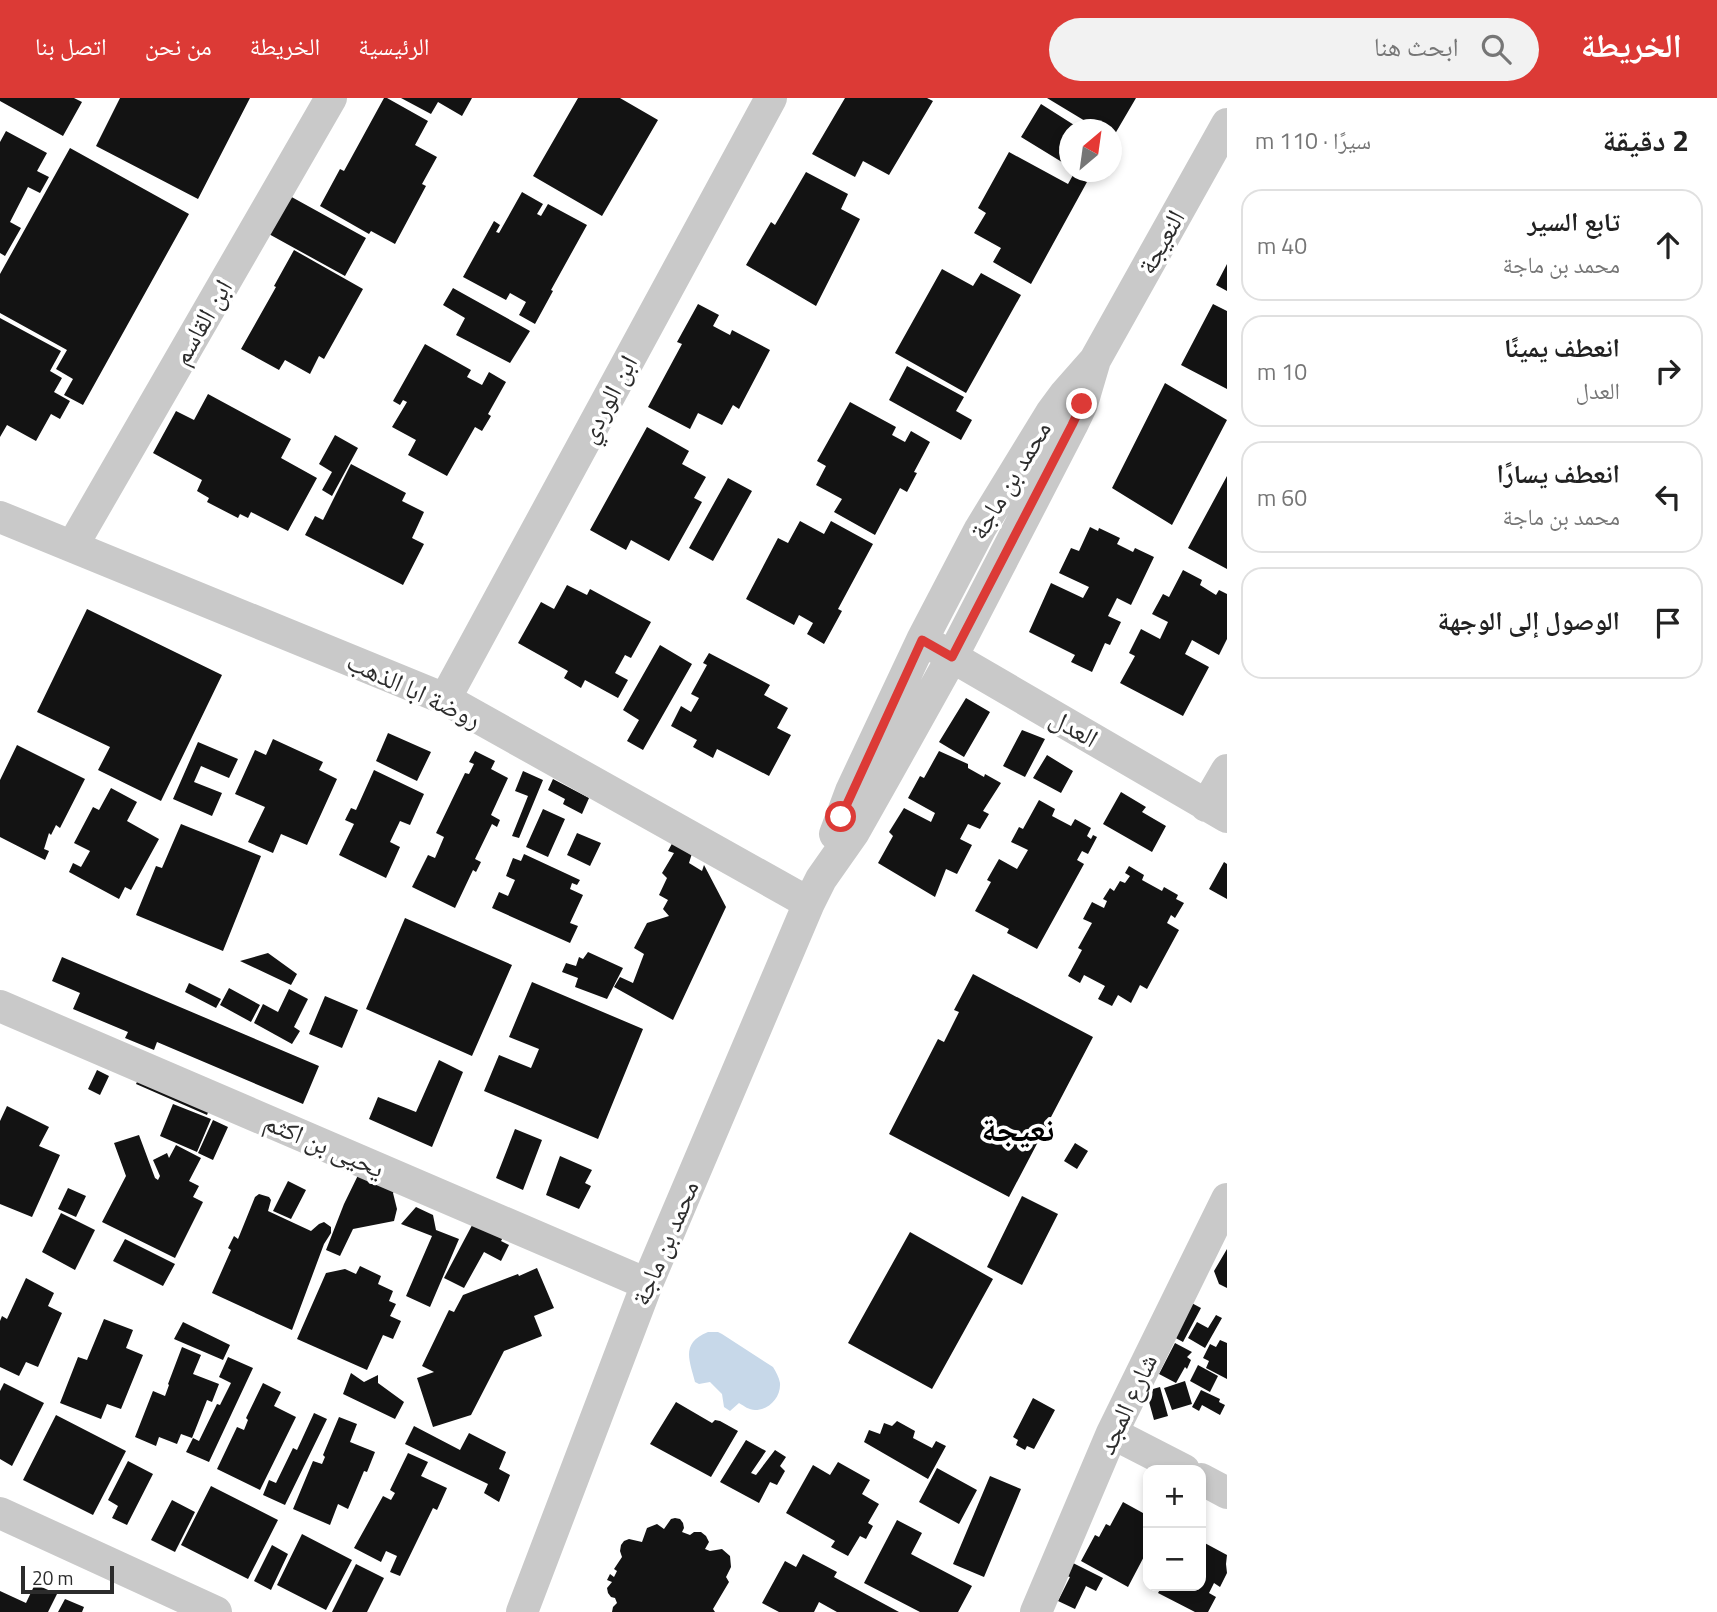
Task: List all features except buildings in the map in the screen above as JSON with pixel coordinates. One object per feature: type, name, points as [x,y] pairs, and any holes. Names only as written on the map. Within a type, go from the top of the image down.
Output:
[{"type":"street","name":"ابن الوردي","points":[[445,699],[771,98]]},
{"type":"street","name":"ابن القاسم","points":[[73,545],[321,101]]},
{"type":"street","name":"النعيجة","points":[[1095,359],[1227,124]]},
{"type":"street","name":"محمد بن ماجة","points":[[522,1612],[647,1284],[815,891],[851,791],[922,640],[986,518],[1051,413],[1095,359]]},
{"type":"street","name":"محمد بن ماجة","points":[[815,891],[860,821],[952,657],[1072,425],[1082,404],[1095,359]]},
{"type":"street","name":"روضة ابا الذهب","points":[[0,517],[445,699],[815,891]]},
{"type":"street","name":"العدل","points":[[922,640],[1217,812]]},
{"type":"street","points":[[1217,812],[1227,770]]},
{"type":"street","name":"يحيى بن اكثم","points":[[0,1006],[647,1284]]},
{"type":"street","name":"شارع المجد","points":[[1036,1612],[1112,1433],[1227,1199]]},
{"type":"street","points":[[1112,1433],[1174,1465]]},
{"type":"street","points":[[1206,1482],[1227,1493]]},
{"type":"street","points":[[0,1513],[216,1612]]},
{"type":"water","points":[[708,1332],[722,1334],[773,1367],[780,1388],[769,1405],[755,1410],[739,1403],[730,1411],[724,1407],[722,1394],[710,1382],[695,1382],[689,1359],[690,1347],[699,1336]]},
{"type":"district","name":"نعيجة","points":[[1018,1129]]},
{"type":"route","points":[[841,817],[922,640],[952,657],[1082,404]]}]
